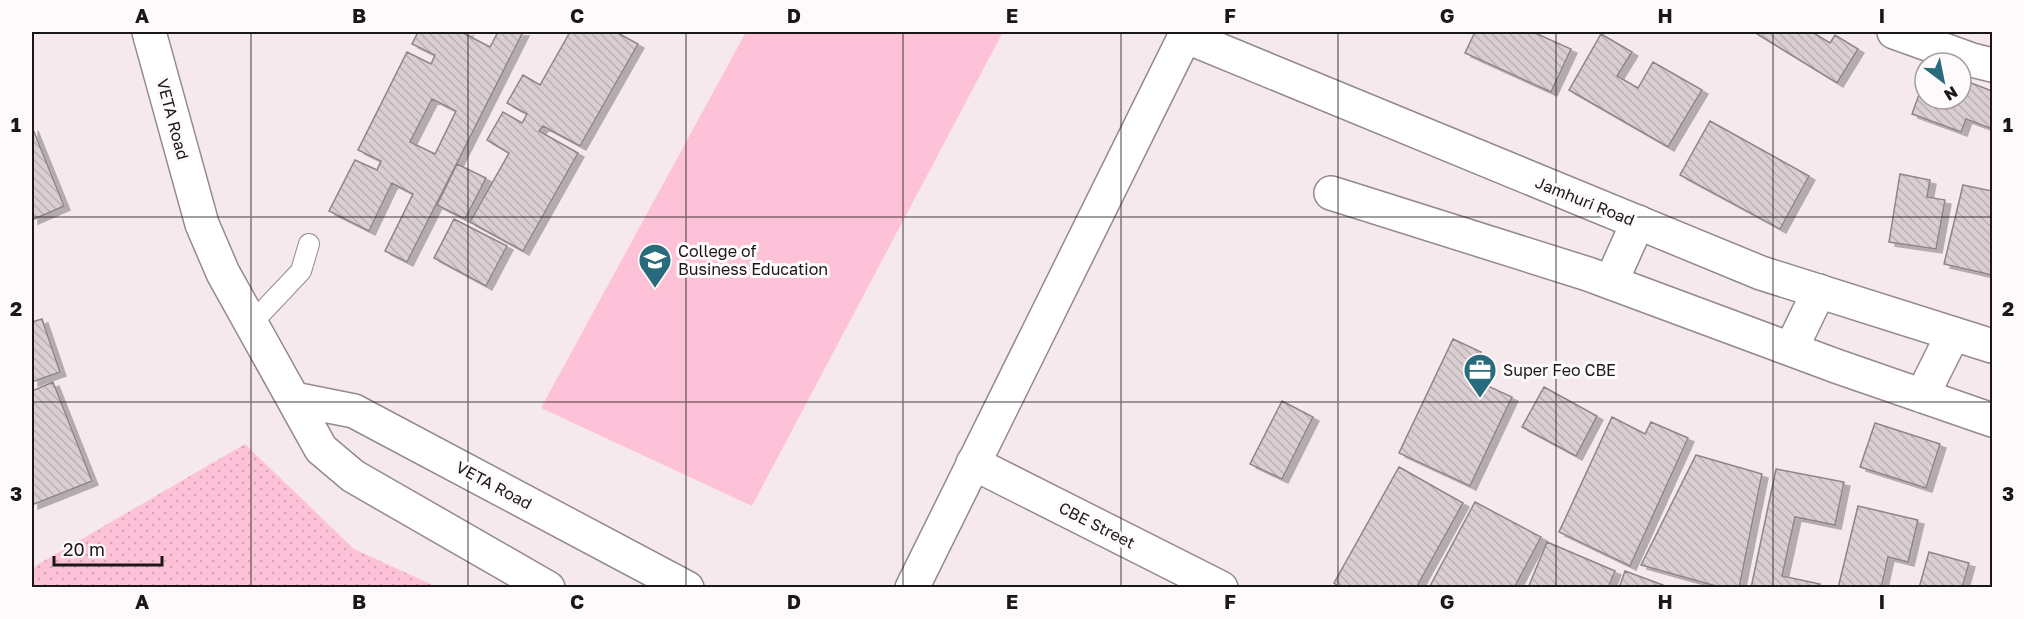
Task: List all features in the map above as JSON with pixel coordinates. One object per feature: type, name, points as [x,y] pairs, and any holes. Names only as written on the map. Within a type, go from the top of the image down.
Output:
[{"type":"main road","name":"VETA Road","points":[[149,32],[202,224],[223,273],[321,448],[353,476],[548,588]]},
{"type":"main road","points":[[1894,32],[1992,65]]},
{"type":"main road","points":[[912,588],[1186,34]]},
{"type":"main road","name":"Jamhuri Road","points":[[1186,34],[1761,273],[1992,346]]},
{"type":"main road","points":[[1331,193],[1611,282],[1992,420]]},
{"type":"main road","points":[[1611,282],[1638,222]]},
{"type":"main road","points":[[1791,349],[1819,291]]},
{"type":"main road","points":[[1922,396],[1953,334]]},
{"type":"main road","name":"VETA Road","points":[[294,399],[354,411],[687,588]]},
{"type":"main road","name":"CBE Street","points":[[973,463],[1221,588]]},
{"type":"lane","points":[[252,323],[301,271],[309,244]]},
{"type":"shaded area","points":[[746,32],[1003,32],[752,506],[541,408]]},
{"type":"shaded area","points":[[245,444],[354,549],[437,587],[32,587],[32,568]]},
{"type":"building","points":[[418,32],[467,32],[465,34],[490,47],[498,32],[523,32],[407,262],[385,251],[413,194],[392,183],[369,231],[329,211],[355,160],[377,170],[381,161],[358,150],[407,52],[431,64],[435,55],[412,44]],"holes":[[[432,99],[456,111],[435,154],[410,142]]]},
{"type":"building","points":[[570,32],[616,32],[638,44],[580,146],[543,126],[539,131],[578,153],[523,251],[470,222],[509,153],[487,140],[503,112],[522,123],[527,114],[507,103],[523,75],[540,85]]},
{"type":"building","points":[[1475,32],[1533,32],[1571,49],[1551,92],[1465,53]]},
{"type":"building","points":[[1754,32],[1812,32],[1830,43],[1835,35],[1858,49],[1837,83]]},
{"type":"building","points":[[1601,34],[1632,52],[1617,76],[1638,88],[1653,62],[1702,90],[1668,147],[1569,90]]},
{"type":"building","points":[[1973,84],[1992,91],[1992,129],[1966,119],[1961,132],[1912,114],[1913,111],[1973,111]]},
{"type":"building","points":[[1710,121],[1809,176],[1780,229],[1680,175]]},
{"type":"building","points":[[32,127],[64,206],[32,220]]},
{"type":"building","points":[[457,164],[486,178],[465,219],[437,205]]},
{"type":"building","points":[[1900,174],[1930,180],[1927,197],[1945,200],[1936,249],[1889,242]]},
{"type":"building","points":[[1963,185],[1992,191],[1992,275],[1944,264]]},
{"type":"building","points":[[454,219],[507,246],[486,286],[434,258]]},
{"type":"building","points":[[42,319],[60,372],[32,382],[32,322]]},
{"type":"building","points":[[1453,339],[1481,352],[1468,377],[1512,397],[1470,486],[1399,453]]},
{"type":"building","points":[[53,382],[92,481],[32,505],[32,391]]},
{"type":"building","points":[[1544,387],[1597,416],[1576,456],[1522,427]]},
{"type":"building","points":[[1282,401],[1313,417],[1282,479],[1250,464]]},
{"type":"building","points":[[1612,417],[1645,434],[1651,422],[1688,438],[1630,566],[1559,532]]},
{"type":"building","points":[[1875,423],[1940,444],[1926,488],[1860,467]]},
{"type":"building","points":[[1696,455],[1762,474],[1739,588],[1723,588],[1641,565]]},
{"type":"building","points":[[1399,467],[1463,503],[1416,588],[1341,588],[1334,583]]},
{"type":"building","points":[[1776,469],[1844,482],[1835,525],[1795,517],[1782,576],[1820,584],[1819,588],[1751,588]]},
{"type":"building","points":[[1475,502],[1541,537],[1514,588],[1429,588]]},
{"type":"building","points":[[1858,506],[1918,520],[1908,562],[1888,557],[1881,588],[1838,588]]},
{"type":"building","points":[[1547,542],[1615,571],[1608,588],[1528,588]]},
{"type":"building","points":[[1929,552],[1969,563],[1962,588],[1919,588]]},
{"type":"building","points":[[1625,571],[1671,588],[1619,588]]},
{"type":"place","name":"College of Business Education","points":[[655,289]]},
{"type":"place","name":"Super Feo CBE","points":[[1480,399]]}]
